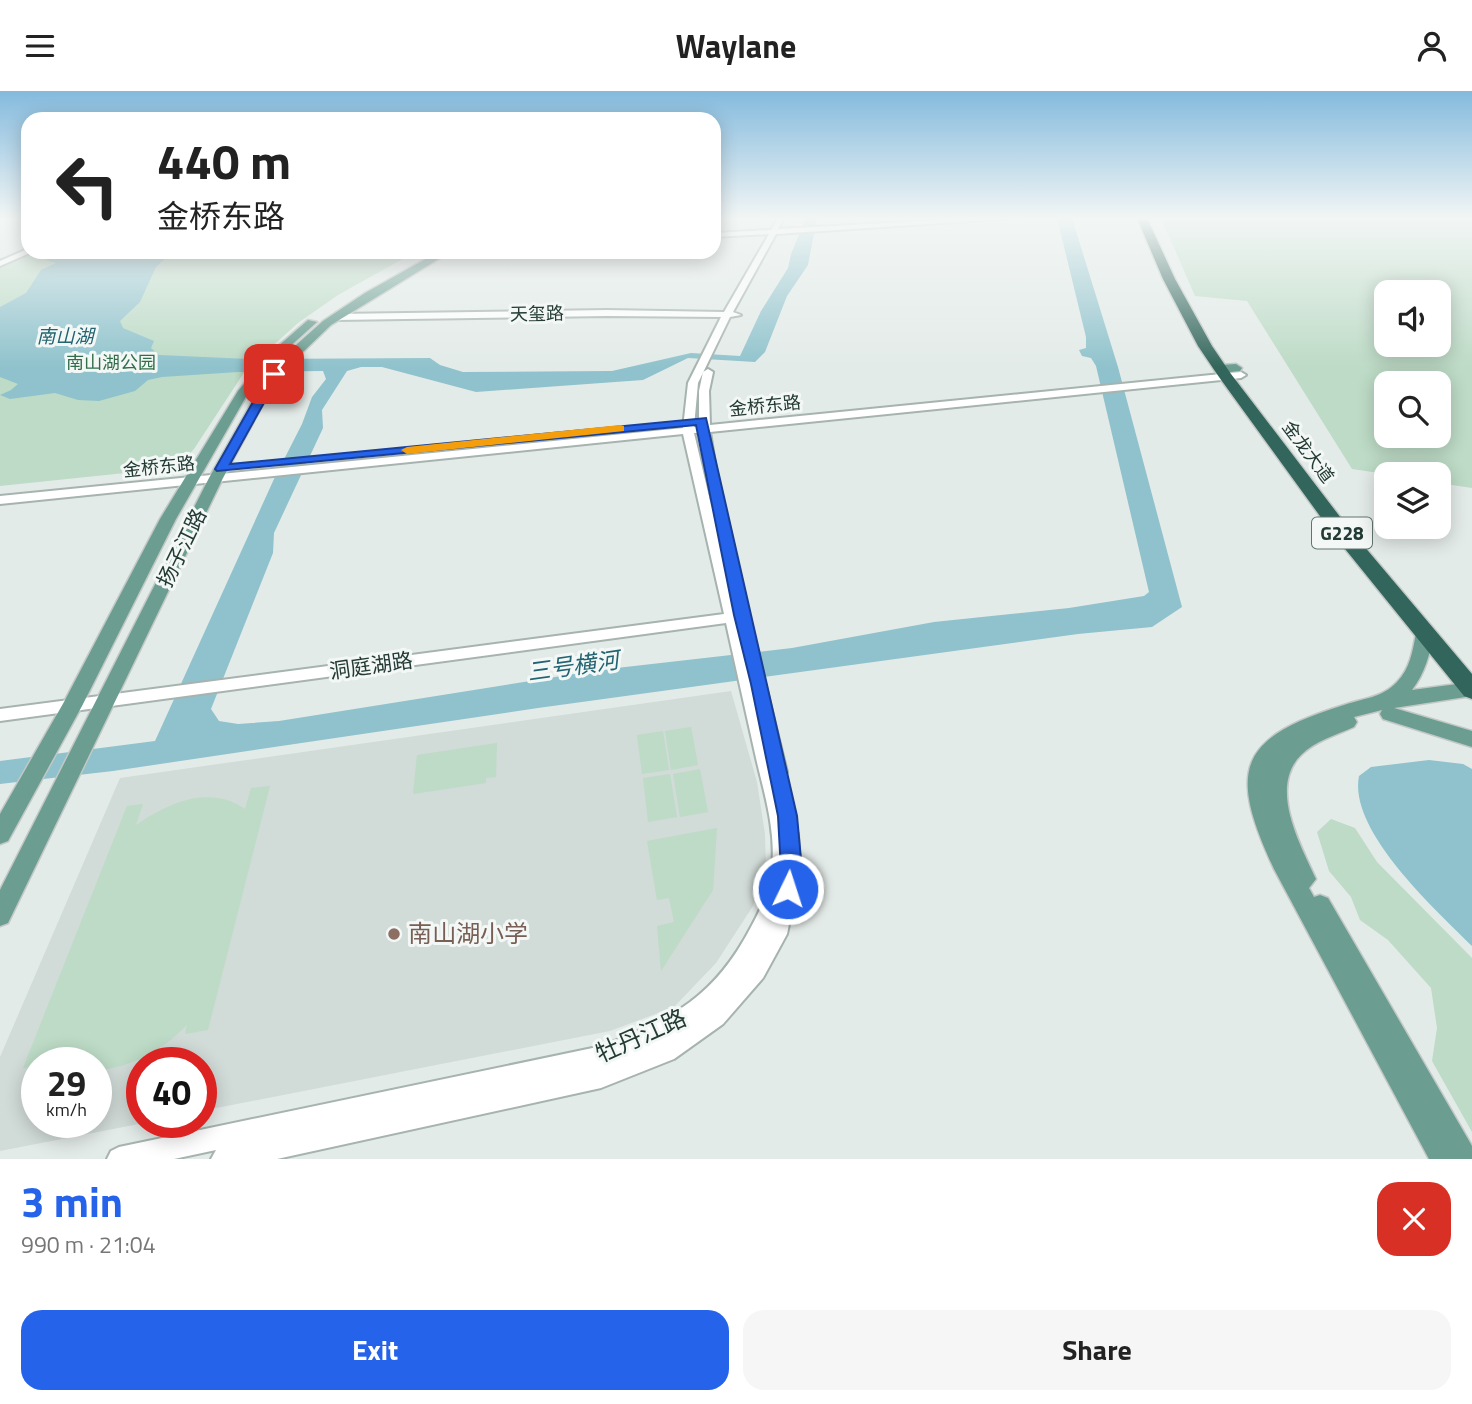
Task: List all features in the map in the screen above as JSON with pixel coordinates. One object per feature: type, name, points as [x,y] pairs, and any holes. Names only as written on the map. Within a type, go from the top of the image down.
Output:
[{"type":"highway","name":"金龙大道","points":[[1164,268],[1205,346],[1231,372],[1354,529],[1472,688]]},
{"type":"highway","name":"金龙大道","points":[[1179,268],[1231,372],[1339,530],[1472,688]]},
{"type":"main road","name":"扬子江路","points":[[0,834],[72,706],[168,519],[242,394],[268,368],[290,339],[351,294],[400,268]]},
{"type":"main road","name":"扬子江路","points":[[0,915],[93,732],[268,368],[290,356],[336,317],[417,268]]},
{"type":"main road","points":[[1382,710],[1401,692],[1415,673],[1425,633]]},
{"type":"main road","points":[[1463,1159],[1296,864],[1279,819],[1277,781],[1289,754],[1313,736],[1382,710],[1472,688]]},
{"type":"main road","points":[[1445,1159],[1282,862],[1264,817],[1257,775],[1272,746],[1298,728],[1344,712],[1382,710],[1472,739]]},
{"type":"street","name":"牡丹江路","points":[[223,1159],[601,1077],[666,1051],[716,1017],[756,971],[780,927],[791,870],[788,816],[737,616],[695,426],[710,357],[759,268]]},
{"type":"street","name":"天玺路","points":[[336,317],[607,313],[734,315]]},
{"type":"street","name":"金桥东路","points":[[0,491],[218,474],[1231,372]]},
{"type":"street","name":"金桥东路","points":[[0,500],[195,476]]},
{"type":"street","name":"洞庭湖路","points":[[0,715],[737,616]]},
{"type":"street","name":"牡丹江路","points":[[119,1159],[602,1057],[657,1034],[706,1006],[740,964],[768,916],[781,870],[779,820],[754,685]]},
{"type":"shaded area","name":"南山湖小学","points":[[731,691],[757,782],[765,834],[766,869],[753,906],[716,963],[674,1007],[610,1031],[217,1108],[217,1047],[126,1047],[126,1126],[112,1129],[112,1047],[21,1047],[21,1138],[67,1138],[0,1151],[0,1057],[120,778]]},
{"type":"green space","name":"南山湖公园","points":[[0,268],[387,268],[338,295],[298,323],[245,371],[194,449],[185,458],[167,466],[144,471],[0,486]]},
{"type":"green space","points":[[1183,268],[1472,268],[1472,488],[1451,485],[1451,462],[1374,462],[1374,472],[1352,469],[1247,301],[1195,296]]},
{"type":"green space","points":[[691,727],[698,765],[671,770],[665,731]]},
{"type":"green space","points":[[663,731],[669,770],[642,774],[637,735]]},
{"type":"green space","points":[[497,743],[496,777],[486,778],[486,783],[413,794],[417,755]]},
{"type":"green space","points":[[700,769],[708,812],[680,817],[673,774]]},
{"type":"green space","points":[[670,774],[677,817],[648,822],[643,778]]},
{"type":"green space","points":[[270,786],[208,1030],[185,1034],[187,1025],[160,1047],[126,1047],[126,1064],[112,1068],[112,1047],[31,1047],[127,806],[143,804],[136,825],[189,799],[218,798],[245,809],[251,788]]},
{"type":"green space","points":[[1331,819],[1355,828],[1377,862],[1472,958],[1472,1132],[1432,1061],[1437,1028],[1431,988],[1388,940],[1360,920],[1351,897],[1329,871],[1317,832]]},
{"type":"green space","points":[[717,828],[713,890],[661,971],[657,926],[674,922],[669,898],[657,900],[647,841]]},
{"type":"water","name":"南山湖","points":[[156,268],[140,302],[120,321],[123,328],[154,341],[151,348],[159,355],[249,359],[430,358],[440,365],[463,372],[612,371],[691,353],[740,356],[761,311],[788,268],[806,268],[787,296],[765,352],[755,362],[688,358],[643,380],[476,392],[382,367],[361,367],[347,371],[322,410],[323,428],[274,533],[273,553],[211,709],[219,721],[238,724],[279,721],[599,670],[792,648],[934,622],[1069,608],[1144,596],[1149,592],[1096,366],[1091,358],[1082,356],[1079,350],[1086,348],[1086,337],[1069,268],[1087,268],[1118,367],[1182,607],[1152,627],[1078,634],[538,708],[113,771],[0,784],[0,761],[155,741],[274,479],[302,424],[312,397],[326,379],[323,371],[238,372],[162,377],[148,380],[135,391],[99,401],[78,400],[55,393],[10,399],[0,395],[18,384],[0,377],[0,307],[26,293],[41,270]]},
{"type":"water","points":[[1429,760],[1463,764],[1472,769],[1472,946],[1398,868],[1367,821],[1359,798],[1359,776],[1371,767]]},
{"type":"slow traffic","points":[[407,450],[620,429]]},
{"type":"place","name":"南山湖小学","points":[[394,934]]},
{"type":"route","points":[[274,374],[221,469],[702,421],[741,615],[760,684],[788,816],[791,870],[788,889]]},
{"type":"water label","name":"三号横河","points":[[573,666]]}]
